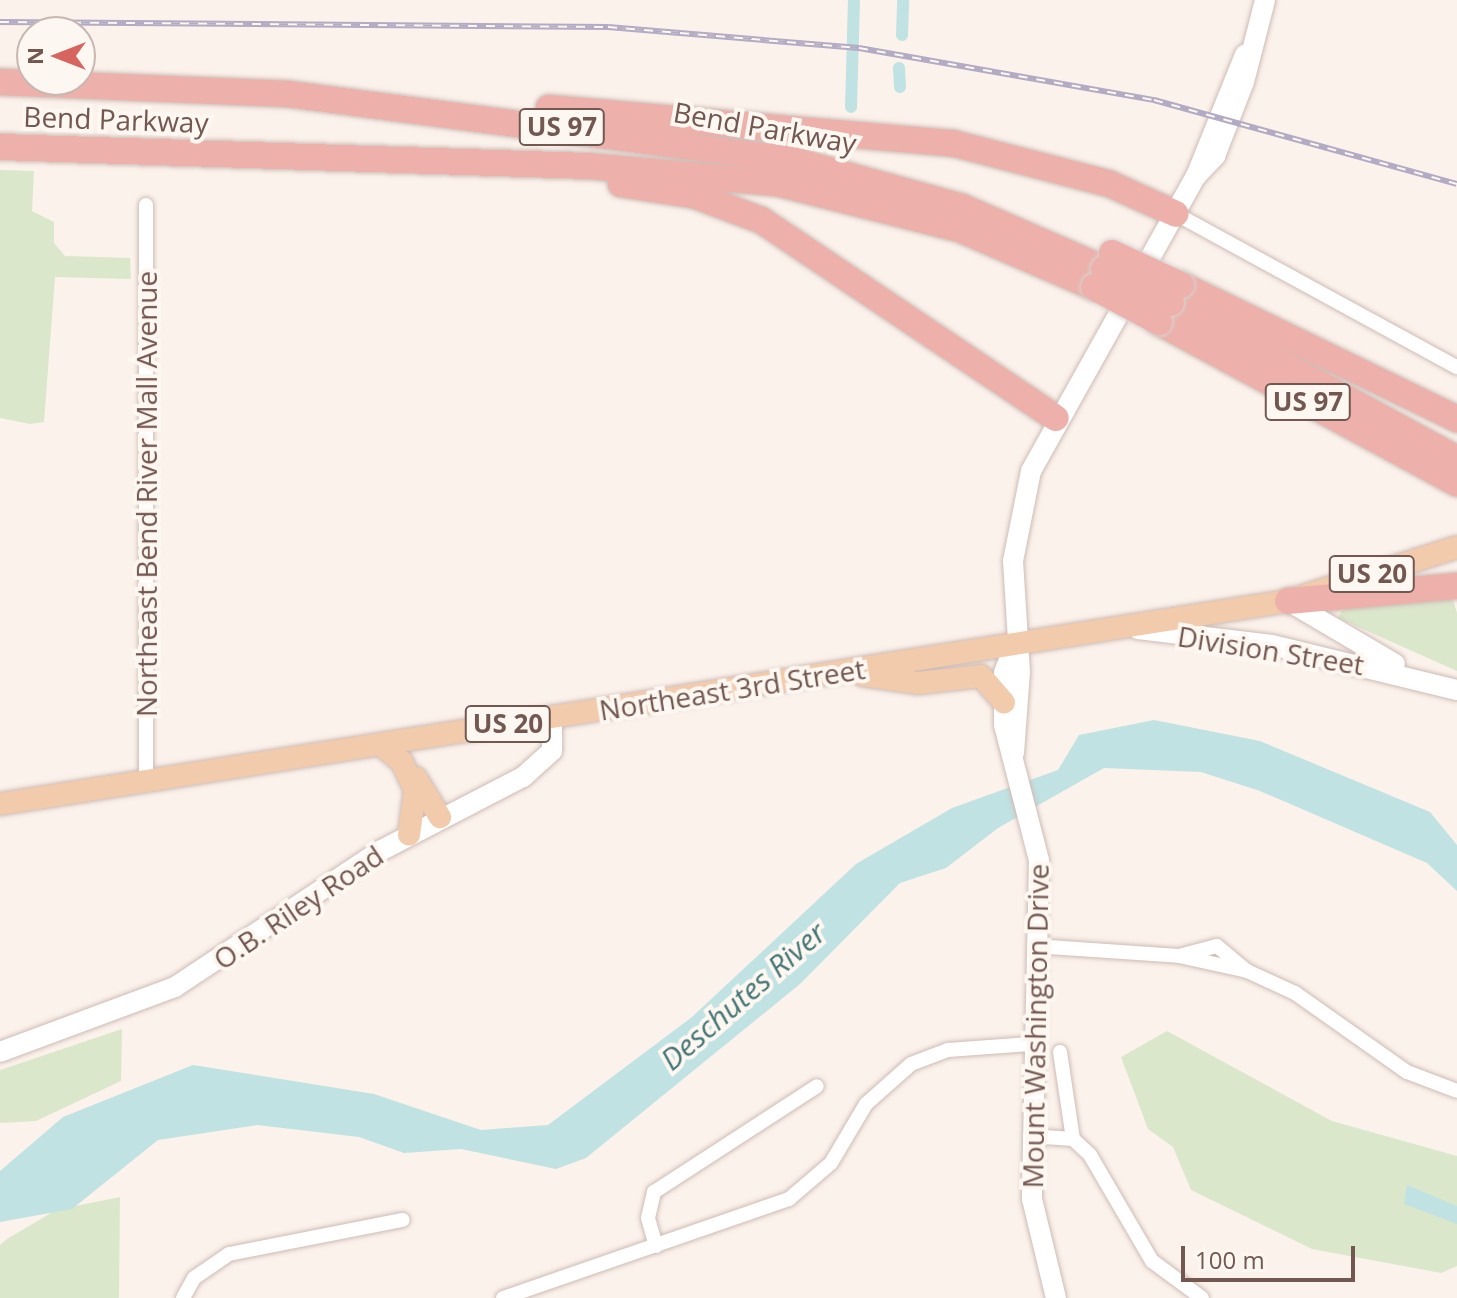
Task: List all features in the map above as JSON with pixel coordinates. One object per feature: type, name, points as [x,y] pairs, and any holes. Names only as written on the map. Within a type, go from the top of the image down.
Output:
[{"type":"highway","name":"Bend Parkway","points":[[0,82],[288,94],[677,142],[882,182],[1103,270],[1170,303],[1457,459]]},
{"type":"highway","points":[[288,94],[411,96],[952,143],[1096,180],[1176,214]]},
{"type":"highway","name":"Bend Parkway","points":[[0,147],[675,171],[777,183],[960,229],[1103,270]]},
{"type":"highway","points":[[335,158],[474,177],[625,184],[737,209],[813,251],[1056,418]]},
{"type":"highway","points":[[1103,270],[1170,303],[1457,419]]},
{"type":"highway","name":"Bend Parkway","points":[[1170,303],[1457,483]]},
{"type":"highway","points":[[1288,601],[1457,586]]},
{"type":"main road","points":[[1015,644],[1019,507],[1056,418],[1196,176],[1249,48],[1265,0]]},
{"type":"main road","name":"Northeast 3rd Street","points":[[0,804],[1288,601],[1457,547]]},
{"type":"main road","name":"Division Street","points":[[1288,601],[1412,674]]},
{"type":"main road","name":"Division Street","points":[[1130,628],[1272,645],[1412,674],[1457,690]]},
{"type":"main road","name":"Mount Washington Drive","points":[[1015,644],[1004,702],[1006,739],[1014,753],[1037,834],[1030,1044],[1030,1136],[1035,1235],[1056,1298]]},
{"type":"main road","name":"Mount Washington Drive","points":[[1014,753],[1015,644]]},
{"type":"main road","points":[[842,672],[918,683],[981,676],[1004,702]]},
{"type":"main road","name":"O.B. Riley Road","points":[[0,1052],[175,987],[409,835],[545,763],[552,717]]},
{"type":"main road","points":[[381,745],[402,762],[440,817]]},
{"type":"main road","points":[[402,762],[415,790],[409,835]]},
{"type":"street","name":"Northeast Bend River Mall Avenue","points":[[146,205],[146,783]]},
{"type":"street","points":[[1176,214],[1457,367]]},
{"type":"street","points":[[1034,946],[1179,956],[1247,971],[1295,993],[1396,1066],[1457,1091]]},
{"type":"street","points":[[503,1298],[656,1246],[805,1188],[831,1163],[866,1104],[911,1064],[948,1050],[1030,1044]]},
{"type":"street","points":[[1060,1052],[1073,1139],[1102,1168],[1152,1261],[1202,1298]]},
{"type":"street","points":[[656,1246],[647,1204],[654,1192],[817,1086]]},
{"type":"street","points":[[1030,1136],[1073,1139]]},
{"type":"street","points":[[183,1298],[194,1278],[229,1254],[403,1220]]},
{"type":"green space","points":[[0,170],[34,171],[32,211],[54,222],[54,243],[65,256],[130,258],[131,279],[55,277],[44,422],[30,424],[0,418]]},
{"type":"green space","points":[[1439,594],[1453,600],[1457,613],[1457,671],[1338,618],[1342,610]]},
{"type":"green space","points":[[122,1029],[121,1081],[36,1121],[0,1123],[0,1070]]},
{"type":"green space","points":[[1167,1031],[1332,1121],[1457,1156],[1457,1266],[1441,1273],[1312,1249],[1191,1190],[1173,1147],[1148,1129],[1121,1057]]},
{"type":"green space","points":[[120,1197],[119,1298],[0,1298],[0,1245],[7,1239],[56,1210]]},
{"type":"water","name":"Deschutes River","points":[[1154,720],[1260,741],[1430,812],[1457,845],[1457,891],[1427,863],[1260,791],[1201,772],[1104,768],[998,828],[946,868],[900,883],[800,984],[586,1158],[556,1169],[461,1149],[404,1153],[359,1137],[257,1125],[158,1140],[72,1209],[0,1222],[0,1171],[63,1117],[193,1065],[374,1094],[481,1130],[548,1125],[692,1017],[856,864],[952,808],[1058,770],[1079,735]]},
{"type":"water","points":[[1407,1185],[1457,1206],[1457,1224],[1404,1204]]},
{"type":"waterway","points":[[851,107],[854,0]]},
{"type":"waterway","points":[[902,35],[903,0]]},
{"type":"waterway","points":[[899,68],[900,87]]},
{"type":"railway","points":[[0,22],[608,27],[859,48],[1154,100],[1457,184]]}]
